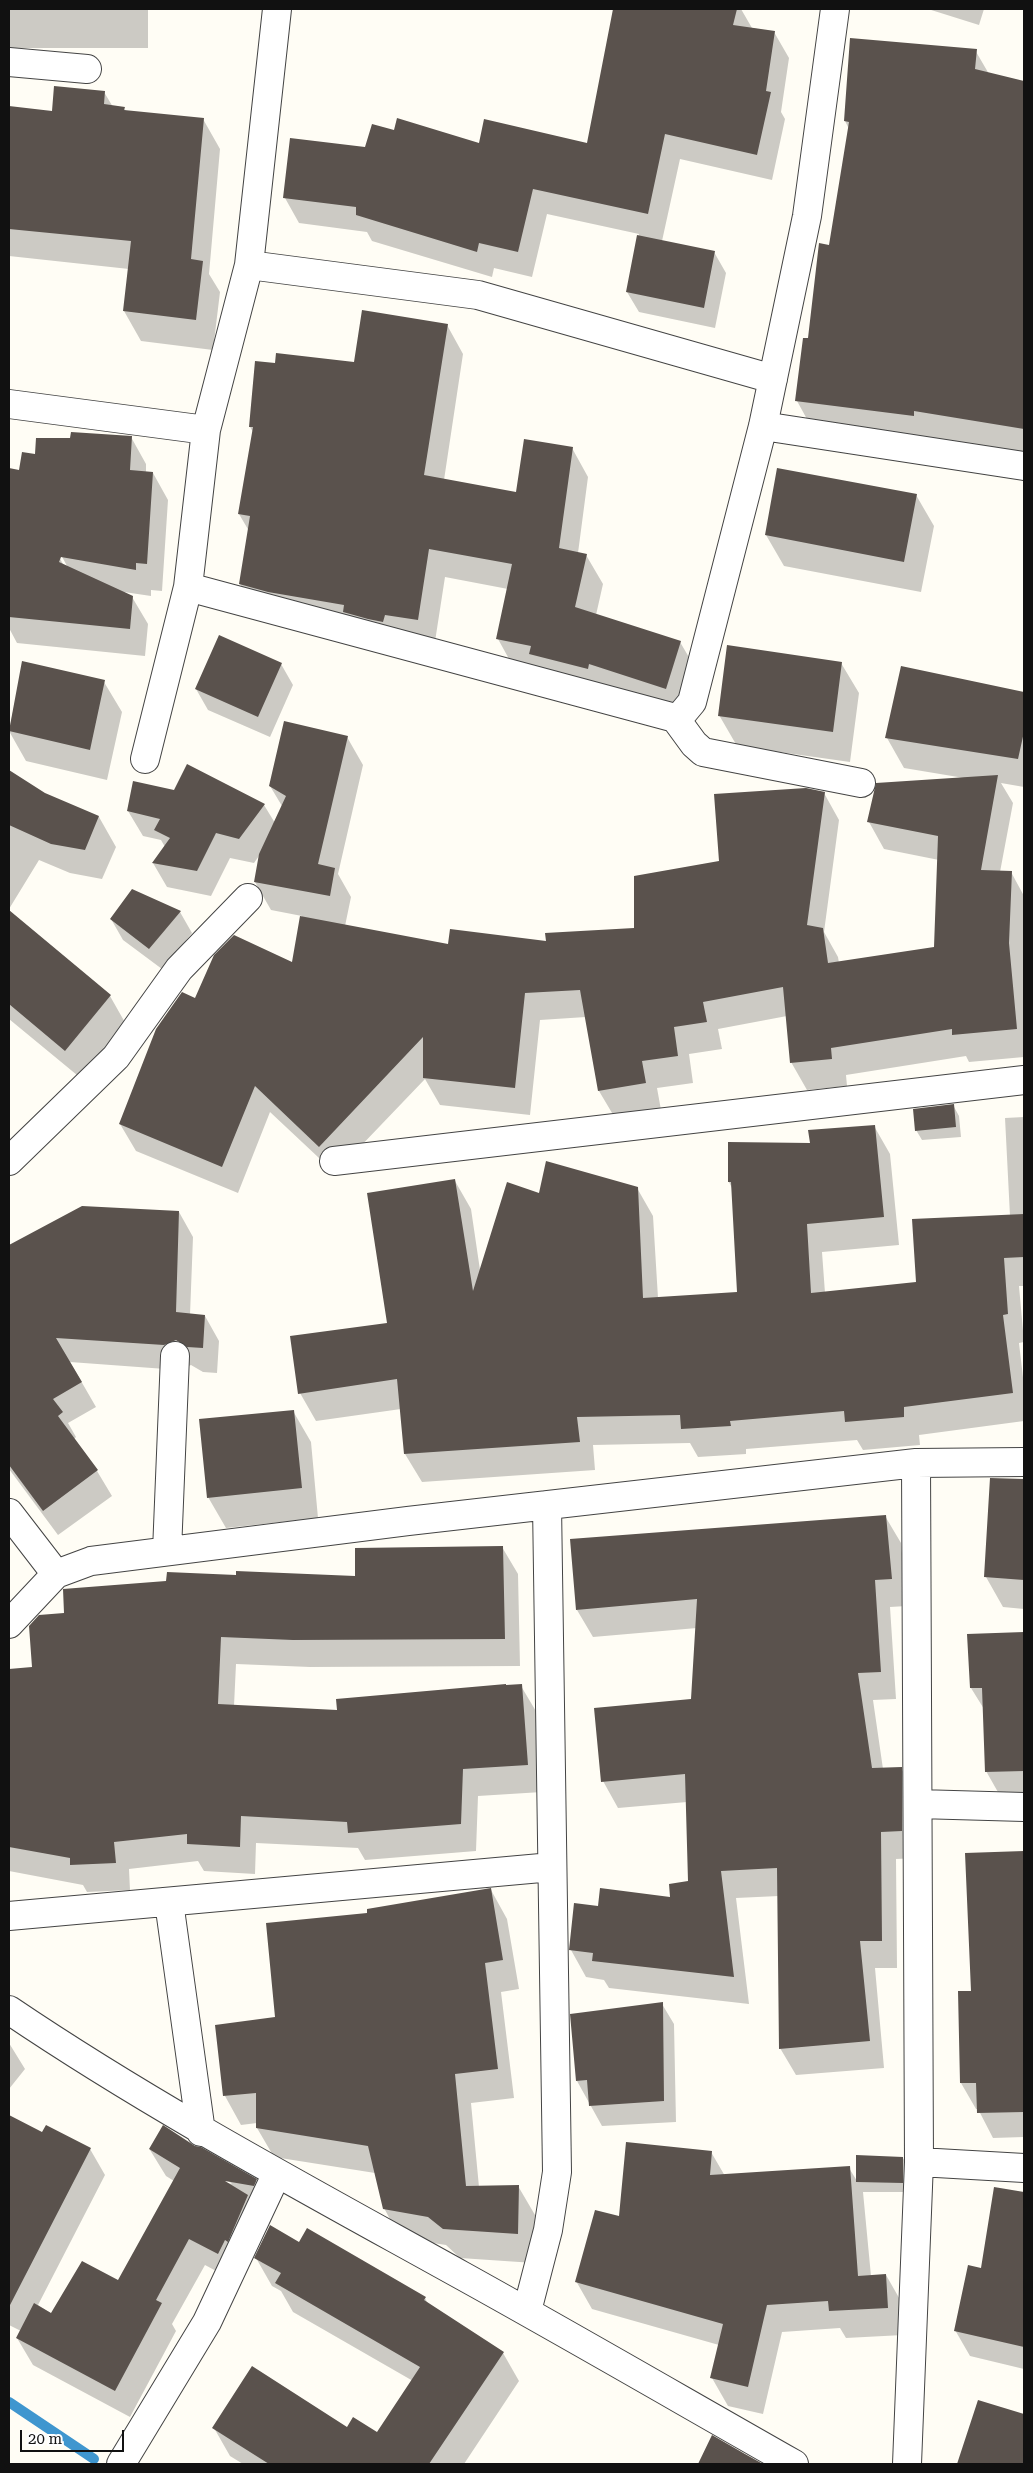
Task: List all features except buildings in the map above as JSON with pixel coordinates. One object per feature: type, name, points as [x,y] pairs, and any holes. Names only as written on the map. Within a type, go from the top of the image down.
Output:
[{"type":"street","points":[[145,759],[188,587],[206,430],[249,265],[276,9]]},
{"type":"street","points":[[675,718],[682,714],[692,702],[763,426],[807,216],[835,9]]},
{"type":"street","points":[[9,62],[87,69]]},
{"type":"street","points":[[249,265],[478,295],[773,380]]},
{"type":"street","points":[[9,404],[206,430]]},
{"type":"street","points":[[763,426],[1024,466]]},
{"type":"street","points":[[188,587],[675,718],[694,744],[703,752],[861,783]]},
{"type":"street","points":[[11,1156],[116,1057],[179,969],[248,898]]},
{"type":"street","points":[[334,1161],[1024,1080]]},
{"type":"street","points":[[167,1551],[174,1356]]},
{"type":"street","points":[[9,1624],[56,1574],[91,1561],[547,1505],[916,1463],[1024,1462]]},
{"type":"street","points":[[907,2464],[920,2162],[916,1463]]},
{"type":"street","points":[[527,2311],[548,2230],[557,2172],[547,1505]]},
{"type":"street","points":[[9,1513],[56,1574]]},
{"type":"street","points":[[918,1804],[1024,1807]]},
{"type":"street","points":[[9,1916],[552,1867]]},
{"type":"street","points":[[169,1902],[201,2132]]},
{"type":"street","points":[[9,2010],[61,2045],[201,2132],[527,2311],[794,2464]]},
{"type":"street","points":[[920,2162],[1024,2168]]},
{"type":"street","points":[[121,2464],[207,2322],[277,2174]]},
{"type":"waterway","points":[[9,2402],[94,2459]]}]
